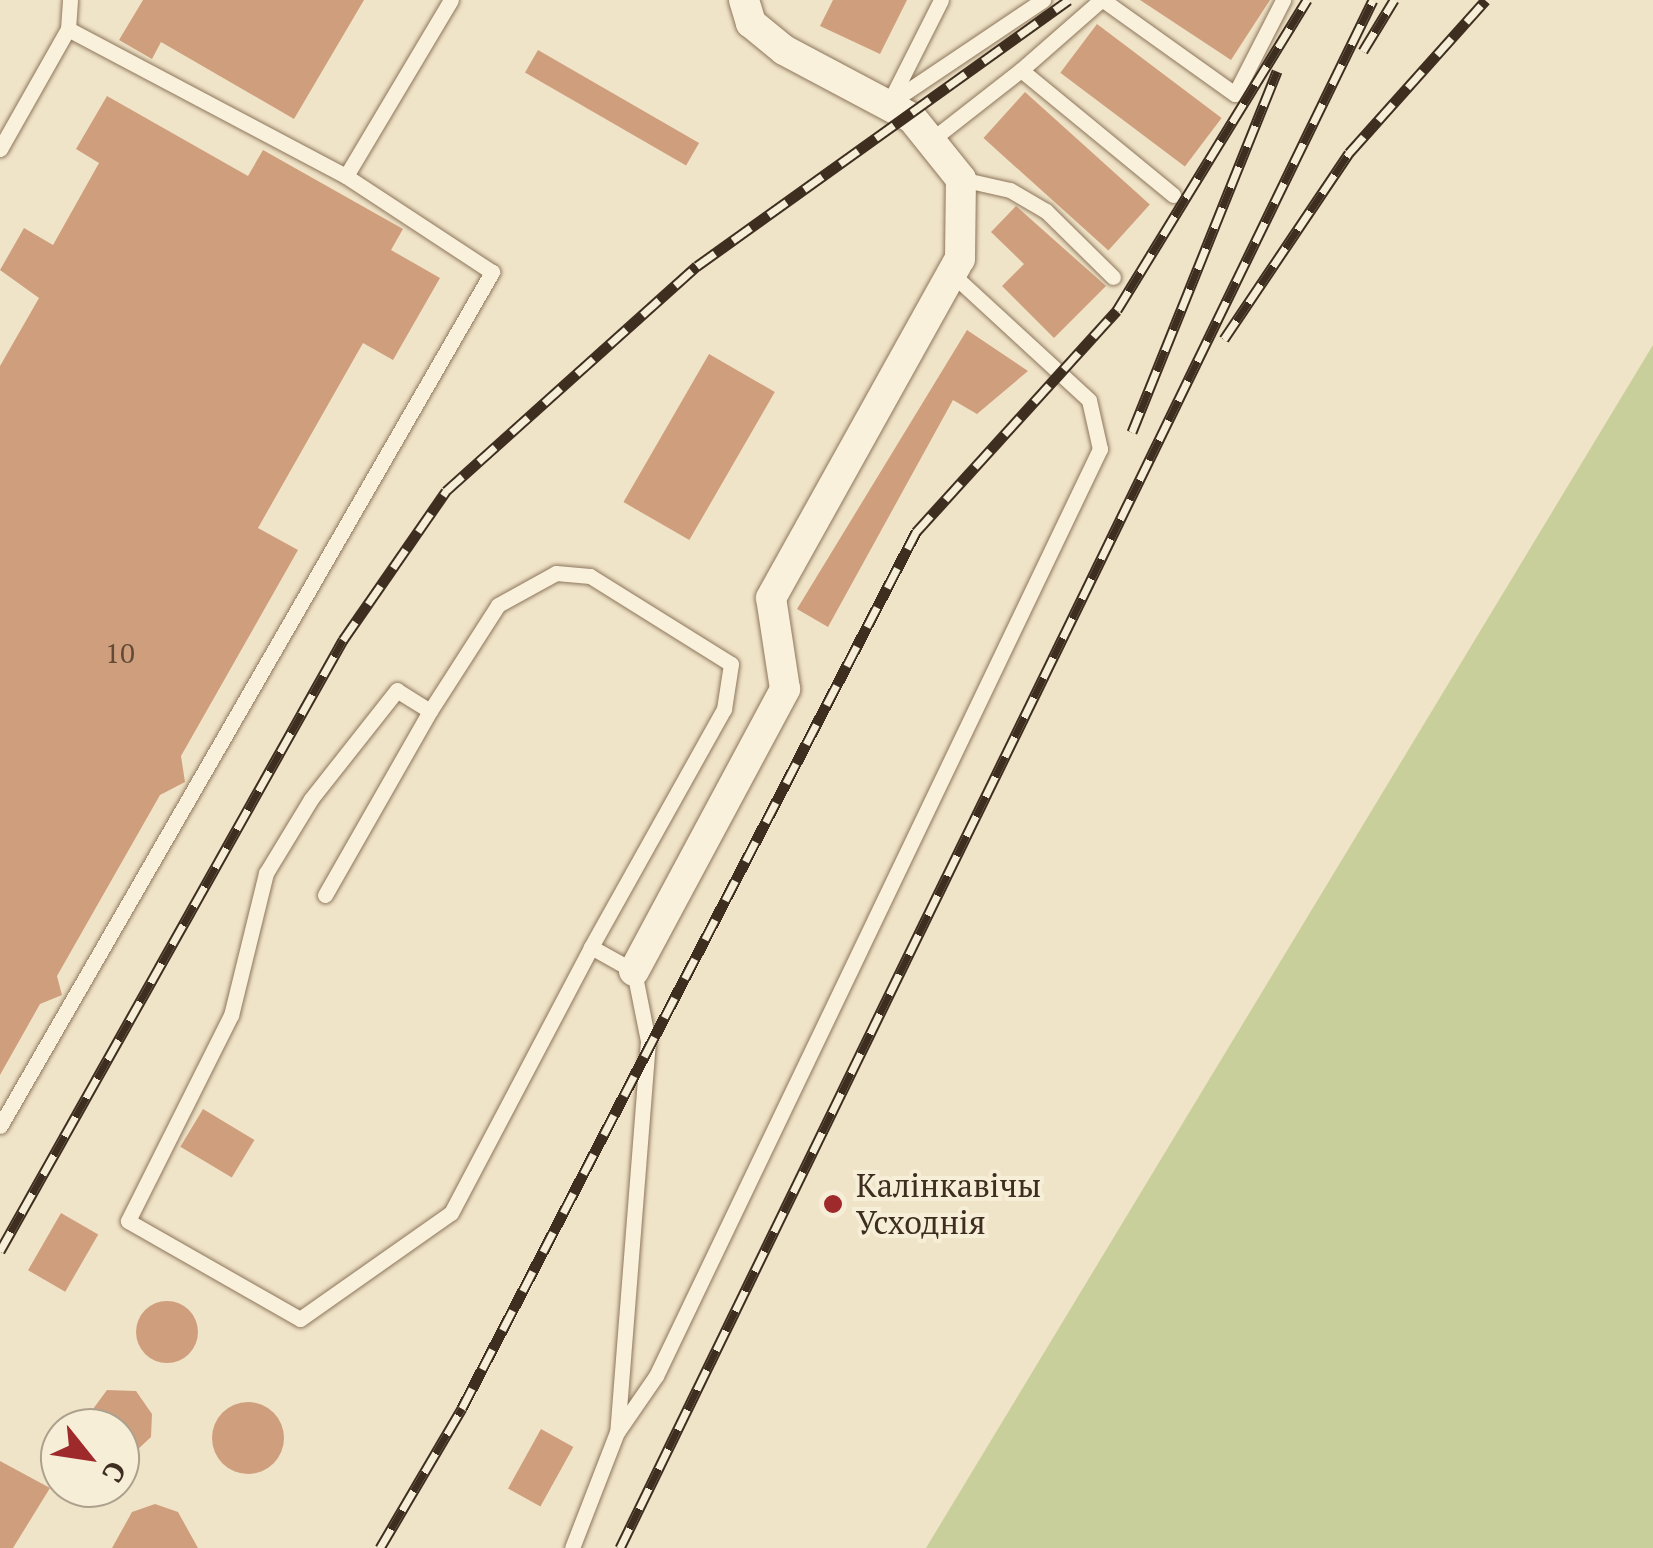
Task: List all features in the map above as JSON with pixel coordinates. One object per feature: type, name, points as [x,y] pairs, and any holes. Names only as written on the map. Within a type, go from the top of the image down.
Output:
[{"type":"street","points":[[634,970],[786,689],[771,598],[960,259],[961,179],[930,141],[888,104],[784,50],[751,22],[744,0]]},
{"type":"lane","points":[[0,149],[68,29],[70,0]]},
{"type":"lane","points":[[346,176],[452,0]]},
{"type":"lane","points":[[888,104],[941,0]]},
{"type":"lane","points":[[888,104],[1043,0]]},
{"type":"lane","points":[[930,141],[1102,0],[1235,94],[1283,0]]},
{"type":"lane","points":[[0,1126],[492,272],[346,176],[68,29]]},
{"type":"lane","points":[[1021,70],[1173,196]]},
{"type":"lane","points":[[961,179],[1010,190],[1046,211],[1114,277]]},
{"type":"lane","points":[[572,1548],[618,1432],[656,1376],[1100,449],[1089,400],[952,274]]},
{"type":"lane","points":[[325,895],[430,711],[498,605],[556,574],[590,576],[731,664],[724,709],[451,1213],[300,1319],[128,1221],[231,1015],[266,874],[311,799],[397,690],[430,711]]},
{"type":"lane","points":[[592,947],[634,970],[648,1042],[618,1432]]},
{"type":"green space","points":[[1653,345],[1653,1548],[926,1548]]},
{"type":"building","points":[[143,0],[364,0],[294,119],[161,42],[152,59],[119,40]]},
{"type":"building","points":[[833,0],[907,0],[880,54],[820,26]]},
{"type":"building","points":[[1140,0],[1270,0],[1231,60]]},
{"type":"building","points":[[1097,24],[1222,118],[1185,167],[1060,73]]},
{"type":"building","points":[[538,50],[699,143],[686,166],[525,73]]},
{"type":"building","points":[[1025,92],[1150,204],[1108,250],[984,138]]},
{"type":"building","points":[[107,96],[248,176],[263,150],[403,229],[391,250],[440,278],[393,360],[363,343],[258,528],[298,550],[181,756],[185,782],[160,795],[57,976],[62,995],[40,1004],[0,1075],[0,366],[39,298],[0,270],[24,228],[53,245],[99,163],[76,149]]},
{"type":"building","points":[[1016,206],[1106,286],[1054,338],[1002,286],[1024,264],[991,232]]},
{"type":"building","points":[[967,330],[1028,371],[977,414],[953,400],[828,627],[797,609]]},
{"type":"building","points":[[709,354],[775,392],[689,540],[624,502]]},
{"type":"building","points":[[203,1109],[254,1140],[232,1178],[180,1147]]},
{"type":"building","points":[[61,1213],[98,1234],[65,1292],[28,1270]]},
{"type":"building","points":[[167,1301],[189,1310],[198,1332],[189,1354],[167,1363],[145,1354],[136,1332],[145,1310]]},
{"type":"building","points":[[107,1390],[136,1391],[152,1414],[151,1437],[140,1447],[140,1408],[94,1408]]},
{"type":"building","points":[[248,1402],[273,1413],[284,1438],[273,1463],[248,1474],[223,1463],[212,1438],[223,1413]]},
{"type":"building","points":[[541,1429],[573,1447],[540,1506],[508,1488]]},
{"type":"building","points":[[0,1461],[40,1483],[40,1504],[13,1548],[0,1548]]},
{"type":"building","points":[[155,1504],[178,1512],[198,1548],[112,1548],[132,1512]]},
{"type":"railway","points":[[0,1251],[343,640],[446,491],[697,266],[1068,0]]},
{"type":"railway","points":[[380,1548],[462,1408],[916,532],[1117,310],[1307,0]]},
{"type":"railway","points":[[620,1548],[1373,0]]},
{"type":"railway","points":[[1363,51],[1394,0]]},
{"type":"railway","points":[[1224,339],[1349,153],[1486,0]]},
{"type":"railway","points":[[1132,432],[1277,71]]},
{"type":"place","name":"Калінкавічы Усходнія","points":[[833,1204]]}]
